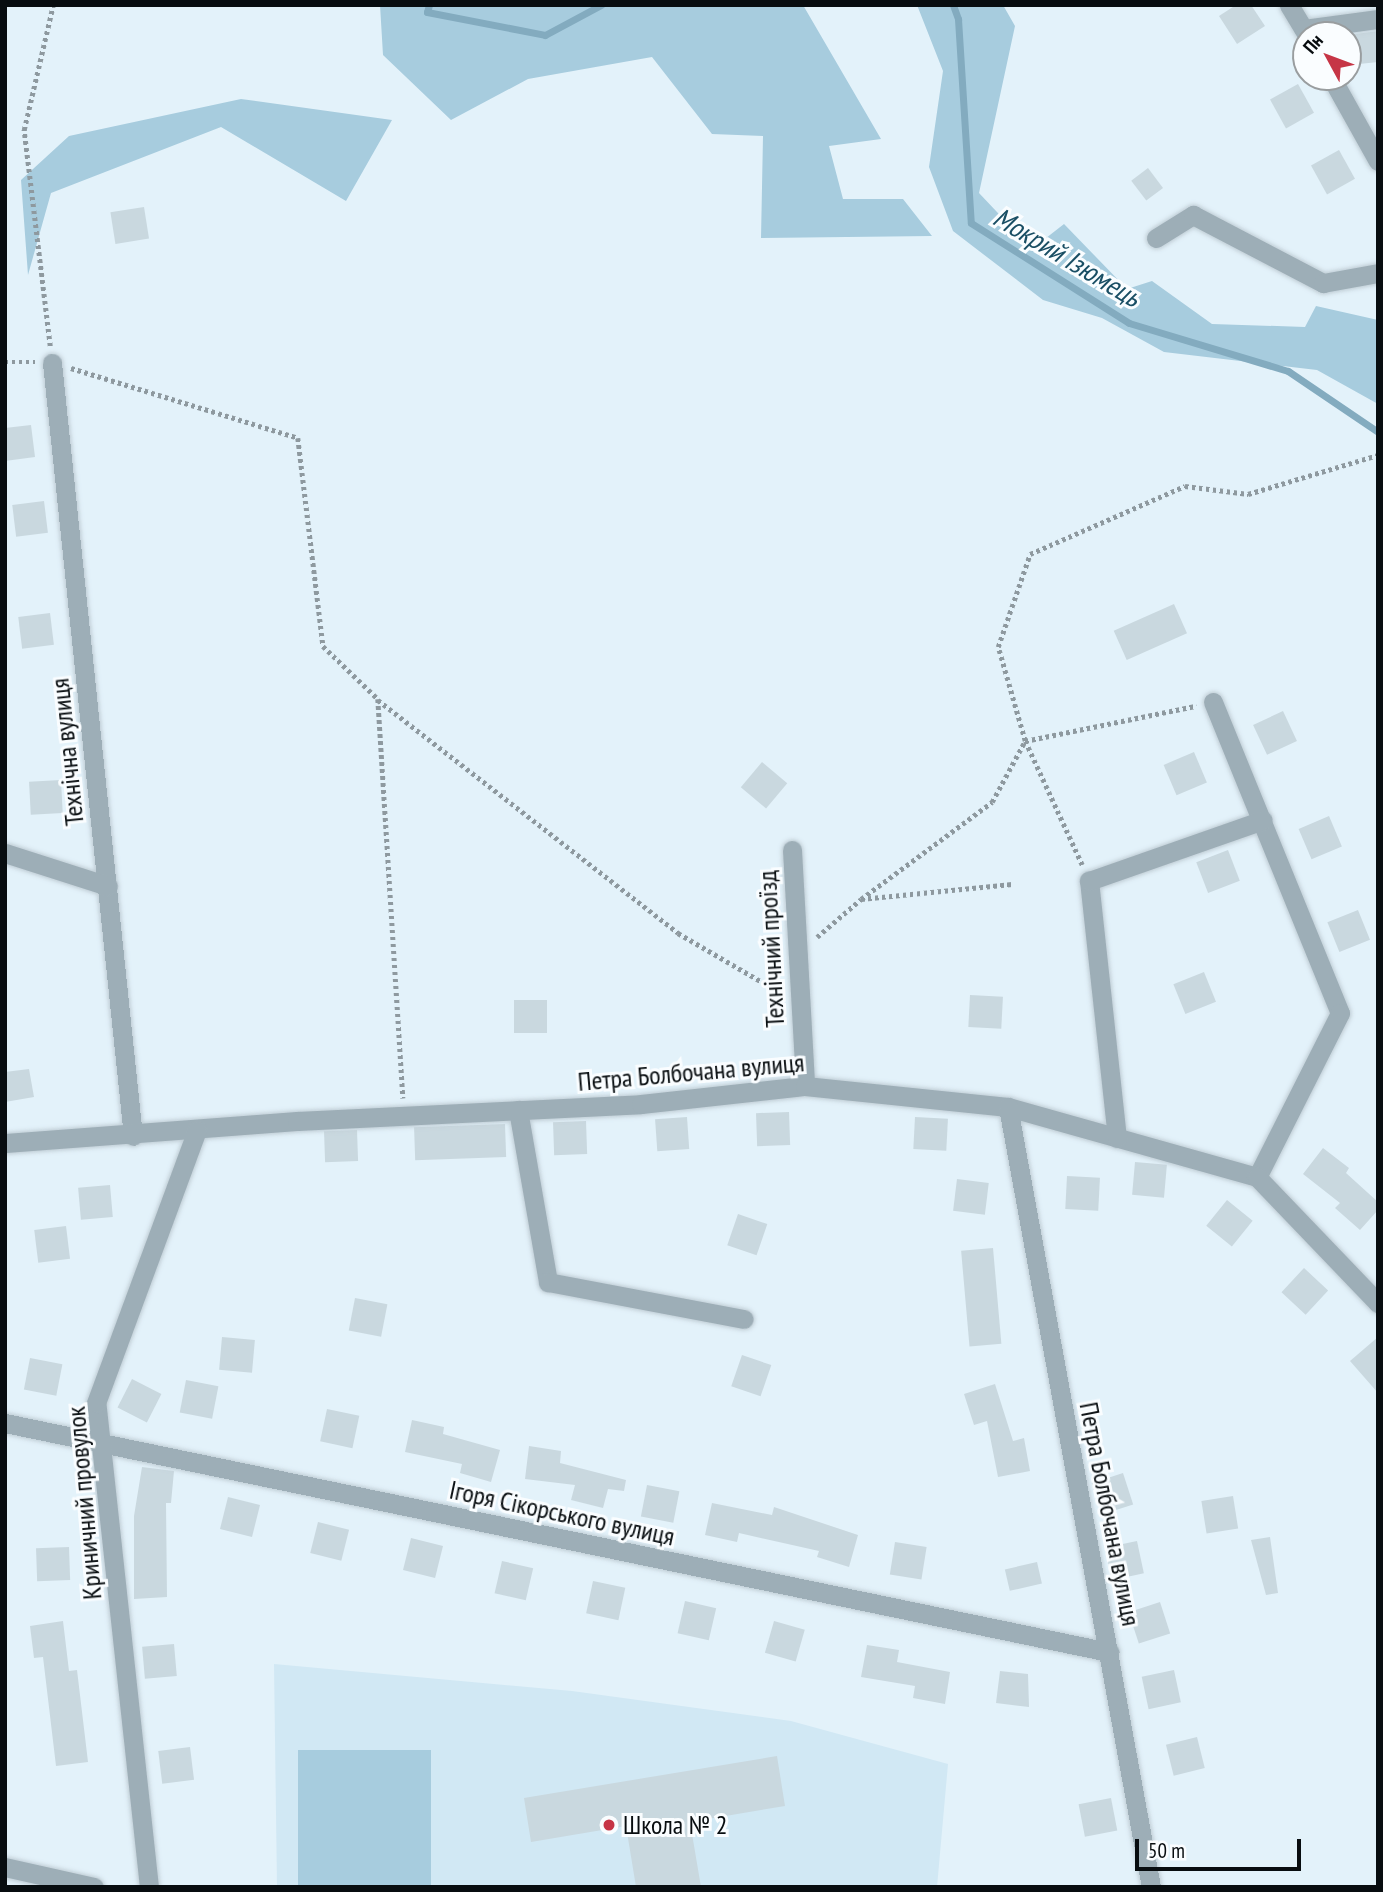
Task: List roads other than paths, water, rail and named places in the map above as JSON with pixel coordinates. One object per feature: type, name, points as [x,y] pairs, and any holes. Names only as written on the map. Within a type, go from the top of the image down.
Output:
[{"type":"street","points":[[1289,5],[1299,21]]},
{"type":"street","points":[[1339,91],[1378,161]]},
{"type":"street","points":[[1156,238],[1193,215],[1323,283],[1378,273]]},
{"type":"street","name":"Технічна вулиця","points":[[52,363],[134,1136]]},
{"type":"street","points":[[1213,702],[1340,1013],[1257,1177]]},
{"type":"street","points":[[1117,1138],[1089,881],[1262,820]]},
{"type":"street","name":"Технічний проїзд","points":[[792,850],[805,1086]]},
{"type":"street","points":[[5,853],[108,886]]},
{"type":"street","name":"Петра Болбочана вулиця","points":[[5,1143],[404,1116],[641,1104],[805,1086],[1008,1107],[1151,1887]]},
{"type":"street","points":[[1008,1107],[1257,1177],[1378,1303]]},
{"type":"street","points":[[518,1110],[548,1282],[744,1319]]},
{"type":"street","name":"Криничний провулок","points":[[149,1887],[96,1403],[197,1130]]},
{"type":"street","name":"Ігоря Сікорського вулиця","points":[[5,1423],[102,1446],[1109,1652]]},
{"type":"street","points":[[5,1867],[94,1887]]},
{"type":"waterway","name":"Мокрий Ізюмець","points":[[429,5],[427,12],[545,35],[601,5]]},
{"type":"waterway","name":"Мокрий Ізюмець","points":[[953,5],[958,19],[971,223],[1129,323],[1288,371],[1378,432]]},
{"type":"place","name":"Школа № 2","points":[[609,1825]]}]
